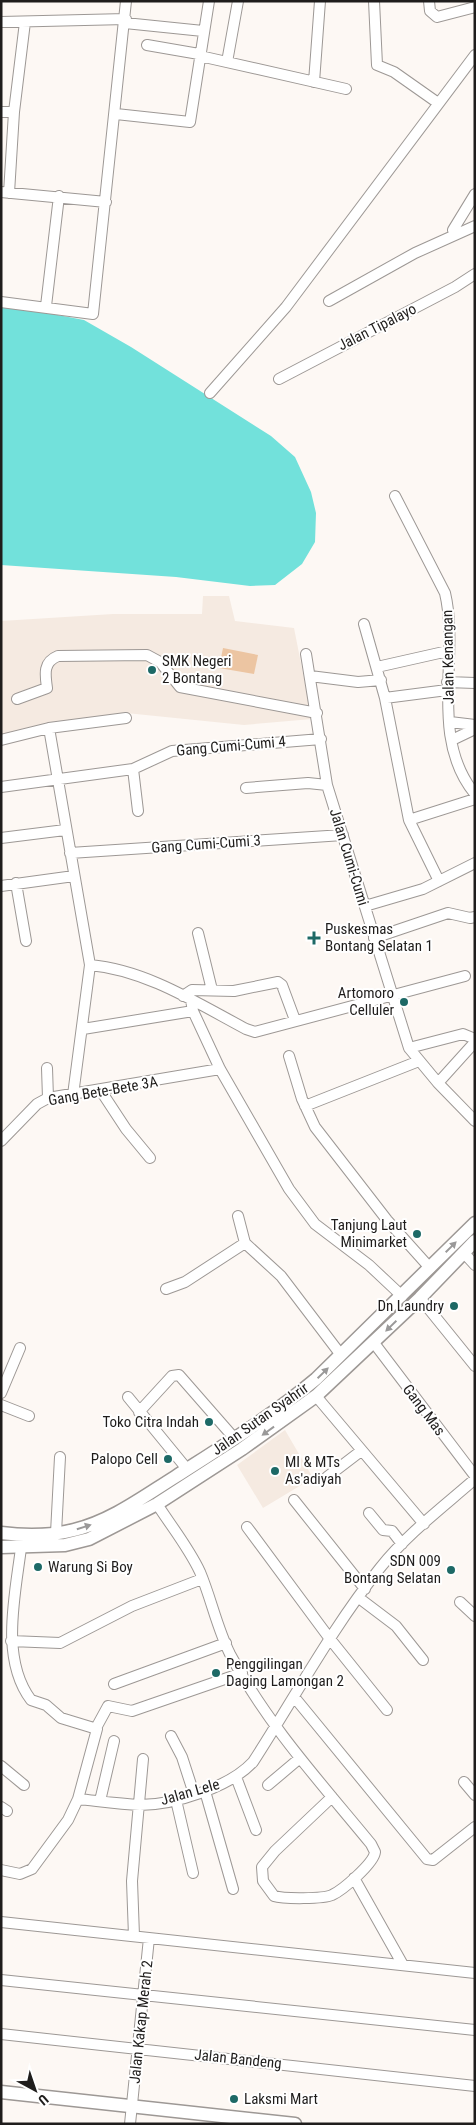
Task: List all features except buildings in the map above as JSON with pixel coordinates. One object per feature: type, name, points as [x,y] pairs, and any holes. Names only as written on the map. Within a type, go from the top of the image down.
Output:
[{"type":"street","points":[[1,302],[46,306],[93,314],[116,114],[126,1]]},
{"type":"street","points":[[116,114],[190,122],[209,1]]},
{"type":"street","points":[[227,62],[238,1]]},
{"type":"street","points":[[314,82],[320,1]]},
{"type":"street","points":[[374,1],[377,65],[394,72],[438,103]]},
{"type":"street","points":[[429,1],[430,12],[437,18],[475,7]]},
{"type":"street","points":[[1,22],[125,21],[203,31]]},
{"type":"street","points":[[25,22],[5,192],[106,202]]},
{"type":"street","points":[[146,45],[200,55],[346,89]]},
{"type":"street","points":[[210,393],[286,307],[475,55]]},
{"type":"street","points":[[1,112],[14,112]]},
{"type":"street","points":[[453,230],[475,194]]},
{"type":"street","points":[[46,306],[59,196]]},
{"type":"street","points":[[329,301],[415,252],[475,226]]},
{"type":"street","name":"Jalan Tipalayo","points":[[279,379],[455,287],[475,274]]},
{"type":"street","name":"Jalan Kenangan","points":[[395,496],[445,594],[448,609],[447,686],[452,740],[457,763],[473,789]]},
{"type":"street","points":[[364,624],[381,680],[408,820],[439,881]]},
{"type":"street","points":[[377,667],[448,651]]},
{"type":"street","name":"Jalan Cumi-Cumi","points":[[306,654],[317,712],[327,785],[409,1048],[438,1083],[475,1121]]},
{"type":"street","points":[[17,699],[47,688],[46,666],[52,659],[58,656],[147,655],[160,662],[180,687],[317,712]]},
{"type":"street","points":[[310,676],[358,682],[381,680]]},
{"type":"street","points":[[385,698],[447,686],[475,683]]},
{"type":"street","points":[[1,740],[49,728],[126,718]]},
{"type":"street","points":[[450,722],[475,727]]},
{"type":"street","points":[[452,740],[475,727]]},
{"type":"street","points":[[49,728],[90,965],[73,1095]]},
{"type":"street","name":"Gang Cumi-Cumi 4","points":[[1,787],[133,769],[172,751],[321,739]]},
{"type":"street","points":[[133,769],[138,811]]},
{"type":"street","points":[[246,788],[308,783],[327,785]]},
{"type":"street","points":[[408,820],[475,799]]},
{"type":"street","points":[[1,838],[66,830]]},
{"type":"street","name":"Gang Cumi-Cumi 3","points":[[70,853],[342,835]]},
{"type":"street","points":[[365,906],[423,889],[475,864]]},
{"type":"street","points":[[1,886],[74,876]]},
{"type":"street","points":[[16,883],[26,941]]},
{"type":"street","points":[[374,938],[448,913],[470,918],[475,917]]},
{"type":"street","points":[[198,933],[212,990]]},
{"type":"street","points":[[90,965],[123,969],[187,998],[246,1029],[256,1032],[465,976]]},
{"type":"street","points":[[187,998],[192,990],[234,991],[280,983],[295,1020]]},
{"type":"street","points":[[187,998],[220,1069],[289,1189],[314,1224],[369,1265],[402,1296]]},
{"type":"street","points":[[83,1028],[193,1011]]},
{"type":"street","points":[[409,1048],[463,1034],[475,1040],[438,1083]]},
{"type":"street","points":[[289,1056],[305,1106],[315,1127],[387,1220],[430,1268]]},
{"type":"street","points":[[305,1106],[419,1061]]},
{"type":"street","points":[[47,1068],[48,1098]]},
{"type":"street","name":"Gang Bete-Bete 3A","points":[[1,1141],[37,1104],[48,1098],[101,1091],[220,1069]]},
{"type":"street","points":[[101,1091],[126,1129],[150,1158]]},
{"type":"street","points":[[238,1216],[245,1243],[281,1276],[341,1355]]},
{"type":"street","name":"Jalan Sutan Syahrir","points":[[1,1547],[21,1548],[65,1545],[89,1539],[157,1504],[239,1444],[291,1400],[341,1355],[475,1223]]},
{"type":"street","name":"Jalan Sutan Syahrir","points":[[1,1534],[56,1533],[93,1524],[117,1513],[186,1469],[239,1444],[316,1396],[374,1343],[475,1242]]},
{"type":"street","points":[[166,1289],[185,1282],[245,1243]]},
{"type":"street","points":[[464,1253],[475,1265]]},
{"type":"street","points":[[420,1298],[475,1366]]},
{"type":"street","name":"Gang Mas","points":[[374,1343],[475,1478]]},
{"type":"street","points":[[1,1392],[3,1380],[20,1348]]},
{"type":"street","points":[[139,1412],[172,1376],[179,1374],[239,1444]]},
{"type":"street","points":[[316,1396],[424,1524]]},
{"type":"street","points":[[128,1397],[186,1469]]},
{"type":"street","points":[[1,1406],[29,1416]]},
{"type":"street","points":[[327,1477],[361,1451]]},
{"type":"street","points":[[56,1533],[60,1458]]},
{"type":"street","name":"Jalan Lele","points":[[78,1799],[141,1805],[176,1800],[236,1777],[253,1762],[295,1698],[330,1639],[380,1568],[402,1544],[475,1478]]},
{"type":"street","points":[[294,1500],[362,1593],[396,1626],[423,1660]]},
{"type":"street","points":[[157,1504],[194,1561],[226,1643],[242,1673],[276,1726],[300,1758],[374,1847],[373,1861],[334,1894],[325,1897],[280,1898],[274,1896],[262,1876],[262,1867],[276,1850],[332,1797]]},
{"type":"street","points":[[368,1512],[383,1530],[392,1531],[402,1544]]},
{"type":"street","points":[[247,1527],[330,1639],[387,1710]]},
{"type":"street","points":[[21,1548],[11,1641],[16,1674],[31,1700],[46,1704],[61,1718],[96,1728]]},
{"type":"street","points":[[11,1641],[60,1642],[132,1606],[202,1579]]},
{"type":"street","points":[[460,1602],[475,1616]]},
{"type":"street","points":[[114,1684],[226,1643]]},
{"type":"street","points":[[1,1870],[20,1874],[32,1870],[68,1820],[78,1799],[96,1728],[108,1706],[132,1711],[242,1673]]},
{"type":"street","points":[[295,1698],[427,1859],[433,1860],[475,1826]]},
{"type":"street","points":[[171,1736],[200,1792],[234,1889]]},
{"type":"street","points":[[100,1801],[114,1741]]},
{"type":"street","points":[[268,1785],[300,1758]]},
{"type":"street","points":[[134,1936],[132,1881],[144,1760]]},
{"type":"street","points":[[1,1766],[24,1785]]},
{"type":"street","points":[[236,1777],[256,1830]]},
{"type":"street","points":[[464,1782],[475,1795]]},
{"type":"street","points":[[176,1800],[193,1873]]},
{"type":"street","points":[[354,1878],[403,1965]]},
{"type":"street","points":[[1,1922],[475,1973]]},
{"type":"street","name":"Jalan Kakap Merah 2","points":[[130,2124],[149,1938]]},
{"type":"street","points":[[1,1980],[475,2030]]},
{"type":"street","name":"Jalan Bandeng","points":[[1,2034],[475,2086]]},
{"type":"street","points":[[1,2092],[295,2124]]},
{"type":"shaded area","name":"SMK Negeri 2 Bontang","points":[[203,596],[229,596],[235,621],[294,628],[312,719],[244,725],[126,713],[1,736],[1,621],[113,614],[202,614]]},
{"type":"shaded area","points":[[223,648],[258,655],[254,674],[219,668]]},
{"type":"shaded area","name":"MI & MTs As'adiyah","points":[[285,1430],[313,1478],[263,1508],[237,1465]]},
{"type":"water","points":[[1,307],[84,320],[131,347],[271,436],[295,457],[311,492],[316,513],[315,542],[302,564],[275,585],[250,586],[176,577],[1,565]]},
{"type":"place","name":"SMK Negeri 2 Bontang","points":[[152,670]]},
{"type":"place","name":"Puskesmas Bontang Selatan 1","points":[[314,938]]},
{"type":"place","name":"Artomoro Celluler","points":[[404,1002]]},
{"type":"place","name":"Tanjung Laut Minimarket","points":[[417,1234]]},
{"type":"place","name":"Dn Laundry","points":[[454,1306]]},
{"type":"place","name":"Toko Citra Indah","points":[[209,1422]]},
{"type":"place","name":"Palopo Cell","points":[[168,1459]]},
{"type":"place","name":"MI & MTs As'adiyah","points":[[275,1471]]},
{"type":"place","name":"Warung Si Boy","points":[[38,1567]]},
{"type":"place","name":"SDN 009 Bontang Selatan","points":[[451,1570]]},
{"type":"place","name":"Penggilingan Daging Lamongan 2","points":[[216,1673]]},
{"type":"place","name":"Laksmi Mart","points":[[234,2099]]}]
